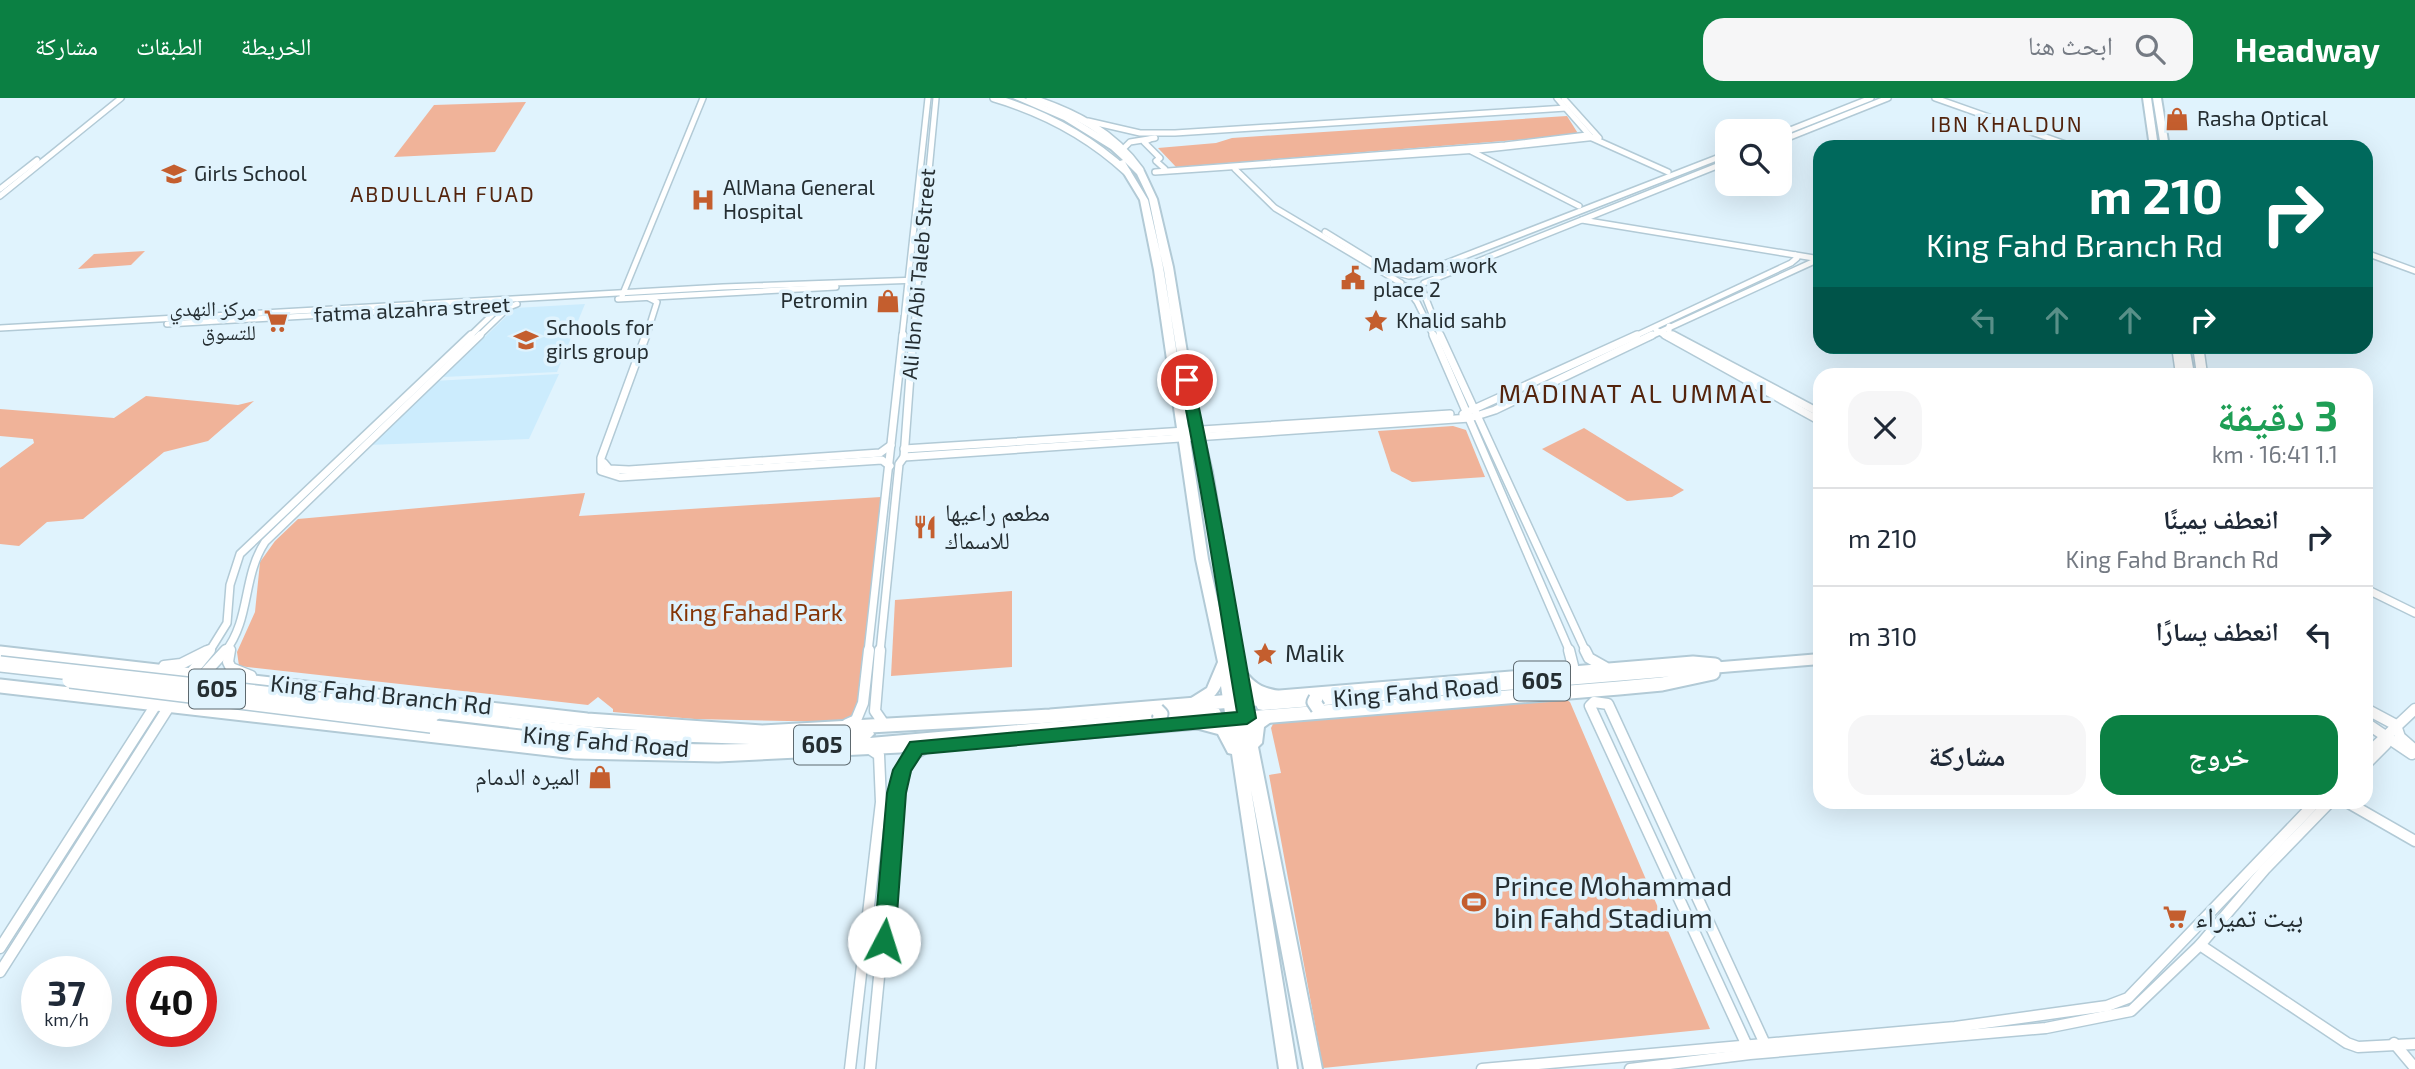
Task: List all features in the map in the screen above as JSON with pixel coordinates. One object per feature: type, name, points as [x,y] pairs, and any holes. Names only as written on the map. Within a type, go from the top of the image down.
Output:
[{"type":"highway","points":[[1006,98],[1055,116],[1091,136],[1140,178]]},
{"type":"highway","points":[[1017,98],[1052,110],[1092,131],[1140,178],[1161,232],[1230,661],[1233,719],[1244,757],[1314,1069]]},
{"type":"highway","points":[[2147,98],[2153,140]]},
{"type":"highway","points":[[2157,98],[2164,140]]},
{"type":"highway","name":"King Fahd Road","points":[[1264,707],[1813,660]]},
{"type":"highway","points":[[1230,661],[1252,689],[1288,697]]},
{"type":"highway","points":[[1230,661],[1247,718],[1244,757],[1287,1069]]},
{"type":"highway","points":[[1193,704],[1213,693],[1230,661]]},
{"type":"highway","name":"King Fahd Road","points":[[0,664],[432,719],[568,740],[714,750],[799,746],[1213,711],[774,738],[610,734],[432,719],[0,672]]},
{"type":"highway","name":"King Fahd Road","points":[[1719,669],[1813,664]]},
{"type":"highway","points":[[1244,757],[1258,725],[1267,718],[1280,716]]},
{"type":"highway","points":[[1193,722],[1223,730],[1244,757]]},
{"type":"highway","points":[[610,734],[762,732]]},
{"type":"highway","points":[[568,740],[644,752],[717,755],[799,746]]},
{"type":"main road","points":[[994,98],[1026,108],[1076,131],[1140,178]]},
{"type":"main road","points":[[1030,98],[1080,118],[1124,148],[1140,178]]},
{"type":"main road","name":"King Fahd Branch Rd","points":[[0,653],[587,720],[762,732],[901,726],[1244,701],[1693,663],[1719,669]]},
{"type":"main road","name":"King Fahd Branch Rd","points":[[0,686],[575,752],[717,755],[870,749],[1619,688],[1662,684],[1719,669]]},
{"type":"main road","points":[[157,703],[197,674]]},
{"type":"main road","points":[[170,705],[197,674]]},
{"type":"main road","points":[[1329,694],[1317,703],[1333,711]]},
{"type":"main road","points":[[1143,708],[1158,715],[1144,727]]},
{"type":"street","points":[[0,189],[112,98]]},
{"type":"street","points":[[0,196],[121,98]]},
{"type":"street","points":[[624,293],[703,98]]},
{"type":"street","points":[[875,706],[868,716],[863,715],[928,98]]},
{"type":"street","name":"Ali Ibn Abi Taleb Street","points":[[875,706],[899,464],[904,453],[936,98]]},
{"type":"street","points":[[1557,98],[1592,137],[1670,171]]},
{"type":"street","points":[[1563,98],[1592,137]]},
{"type":"street","points":[[1855,117],[1857,107],[1864,98]]},
{"type":"street","points":[[1792,139],[1871,98]]},
{"type":"street","points":[[1877,102],[1888,98]]},
{"type":"street","points":[[1816,112],[1897,98]]},
{"type":"street","points":[[1927,98],[2044,140]]},
{"type":"street","points":[[1935,98],[2054,140]]},
{"type":"street","points":[[1792,126],[1843,109]]},
{"type":"street","points":[[1080,118],[1140,133],[1175,133],[1567,110]]},
{"type":"street","points":[[1124,148],[1130,142],[1155,138],[1567,110]]},
{"type":"street","points":[[1140,178],[1159,174],[1592,137]]},
{"type":"street","points":[[1155,138],[1144,142],[1160,158],[1156,161],[1165,169]]},
{"type":"street","points":[[1159,174],[1155,172],[1165,169],[1472,149],[1584,206]]},
{"type":"street","points":[[1403,284],[1422,284],[1715,160]]},
{"type":"street","points":[[1568,210],[1715,164]]},
{"type":"street","points":[[1680,166],[1703,167]]},
{"type":"street","points":[[1256,167],[1249,173],[1273,200],[1387,270],[1411,276],[1422,284],[1430,315],[1474,414],[1570,652],[1573,666],[1564,673]]},
{"type":"street","points":[[1697,181],[1703,167]]},
{"type":"street","points":[[1233,169],[1275,208],[1403,284],[1418,302],[1586,651],[1593,662],[1610,669]]},
{"type":"street","points":[[1403,284],[1401,280],[1584,206]]},
{"type":"street","points":[[1594,213],[1600,220],[1794,258],[1813,258]]},
{"type":"street","points":[[1579,219],[1600,220],[1813,257]]},
{"type":"street","points":[[2373,256],[2415,271]]},
{"type":"street","points":[[1794,258],[1804,264]]},
{"type":"street","points":[[1657,332],[1655,330],[1794,258]]},
{"type":"street","points":[[1455,260],[1424,275],[1429,278],[1455,270]]},
{"type":"street","points":[[1474,414],[1665,325],[1813,261]]},
{"type":"street","points":[[842,286],[850,281]]},
{"type":"street","points":[[0,330],[850,281],[919,282]]},
{"type":"street","name":"fatma alzahra street","points":[[0,330],[103,327],[909,282]]},
{"type":"street","points":[[605,299],[624,293]]},
{"type":"street","points":[[664,297],[604,464],[609,469],[880,453],[891,445]]},
{"type":"street","points":[[649,298],[657,302],[656,309],[601,458],[601,471],[620,477],[882,460],[890,467]]},
{"type":"street","points":[[274,683],[231,668],[228,655],[238,634],[246,601],[246,580],[257,552],[509,307],[517,304]]},
{"type":"street","points":[[197,674],[228,623],[230,585],[240,554],[497,310],[490,306]]},
{"type":"street","points":[[103,327],[108,324],[146,320]]},
{"type":"street","points":[[1665,325],[1673,338],[1813,417]]},
{"type":"street","points":[[904,453],[1474,414],[1657,332],[1813,409]]},
{"type":"street","points":[[1736,375],[1744,374],[1767,385]]},
{"type":"street","points":[[2373,592],[2415,613]]},
{"type":"street","points":[[139,667],[172,666],[195,659],[223,633]]},
{"type":"street","points":[[197,674],[238,634]]},
{"type":"street","points":[[1570,652],[1581,657],[1586,651]]},
{"type":"street","points":[[1619,688],[1610,694],[1608,704],[1768,1053]]},
{"type":"street","points":[[1569,692],[1582,697],[1590,706],[1748,1049]]},
{"type":"street","points":[[1590,706],[1594,702],[1608,704]]},
{"type":"street","points":[[0,948],[157,703]]},
{"type":"street","points":[[0,972],[170,705]]},
{"type":"street","points":[[875,706],[879,722],[901,726]]},
{"type":"street","points":[[821,731],[856,720],[862,707]]},
{"type":"street","points":[[2373,748],[2415,709]]},
{"type":"street","points":[[2373,713],[2396,725],[2400,737],[2415,753]]},
{"type":"street","points":[[2373,728],[2415,753]]},
{"type":"street","points":[[2373,757],[2386,744],[2384,737]]},
{"type":"street","points":[[870,1069],[897,793],[909,756],[917,747],[932,744]]},
{"type":"street","points":[[850,1069],[881,802],[882,765],[879,755],[870,749]]},
{"type":"street","points":[[1630,1069],[1748,1049],[1764,1042],[1955,1027],[2107,1006],[2128,998],[2309,809]]},
{"type":"street","points":[[1482,1069],[1748,1049],[1768,1053],[2046,1028],[2131,1011],[2200,945],[2264,869],[2323,809]]},
{"type":"street","points":[[2359,809],[2415,841]]},
{"type":"street","points":[[2200,945],[2347,1044],[2358,1047],[2415,1044]]},
{"type":"street","points":[[2395,1044],[2415,1068]]},
{"type":"shaded area","name":"Schools for girls group","points":[[585,304],[557,372],[443,377],[515,308]]},
{"type":"shaded area","points":[[559,374],[529,439],[368,445],[434,381]]},
{"type":"green space","points":[[526,102],[495,152],[394,157],[434,105]]},
{"type":"green space","points":[[1567,116],[1579,135],[1176,167],[1158,148],[1216,143],[1232,138]]},
{"type":"green space","points":[[145,251],[131,265],[78,269],[94,254]]},
{"type":"green space","points":[[146,396],[238,405],[254,401],[208,441],[164,452],[83,519],[47,522],[19,546],[0,544],[0,468],[34,443],[33,439],[0,436],[0,409],[114,418]]},
{"type":"green space","points":[[1453,426],[1466,430],[1485,477],[1412,482],[1391,471],[1378,431]]},
{"type":"green space","points":[[1584,428],[1684,490],[1672,497],[1627,501],[1542,449]]},
{"type":"green space","name":"King Fahad Park","points":[[585,493],[579,516],[881,497],[858,714],[841,722],[694,719],[613,712],[613,709],[598,697],[588,705],[239,666],[237,652],[255,612],[260,562],[275,541],[298,519]]},
{"type":"green space","points":[[1012,591],[1012,667],[891,676],[895,600]]},
{"type":"green space","name":"Prince Mohammad bin Fahd Stadium","points":[[1559,696],[1570,702],[1710,1029],[1323,1068],[1269,775],[1281,773],[1271,728],[1275,720]]},
{"type":"tunnel","points":[[1214,713],[1265,709]]},
{"type":"place","name":"Rasha Optical","points":[[2177,119]]},
{"type":"place","name":"Girls School","points":[[174,174]]},
{"type":"place","name":"AlMana General Hospital","points":[[703,200]]},
{"type":"place","name":"Madam work place 2","points":[[1353,278]]},
{"type":"place","name":"Petromin","points":[[888,301]]},
{"type":"place","name":"مركز النهدي للتسوق","points":[[276,321]]},
{"type":"place","name":"Khalid sahb","points":[[1376,321]]},
{"type":"place","name":"Schools for girls group","points":[[526,340]]},
{"type":"place","name":"مطعم راعيها للاسماك","points":[[925,527]]},
{"type":"place","name":"Malik","points":[[1265,654]]},
{"type":"place","name":"الميره الدمام","points":[[600,777]]},
{"type":"place","name":"Prince Mohammad bin Fahd Stadium","points":[[1474,902]]},
{"type":"place","name":"بيت تميراء","points":[[2175,917]]},
{"type":"district","name":"IBN KHALDUN","points":[[2007,125]]},
{"type":"district","name":"ABDULLAH FUAD","points":[[443,195]]},
{"type":"district","name":"MADINAT AL UMMAL","points":[[1636,394]]},
{"type":"route","points":[[884,941],[897,793],[902,770],[917,747],[1247,718],[1213,530],[1206,472],[1187,380]]}]
